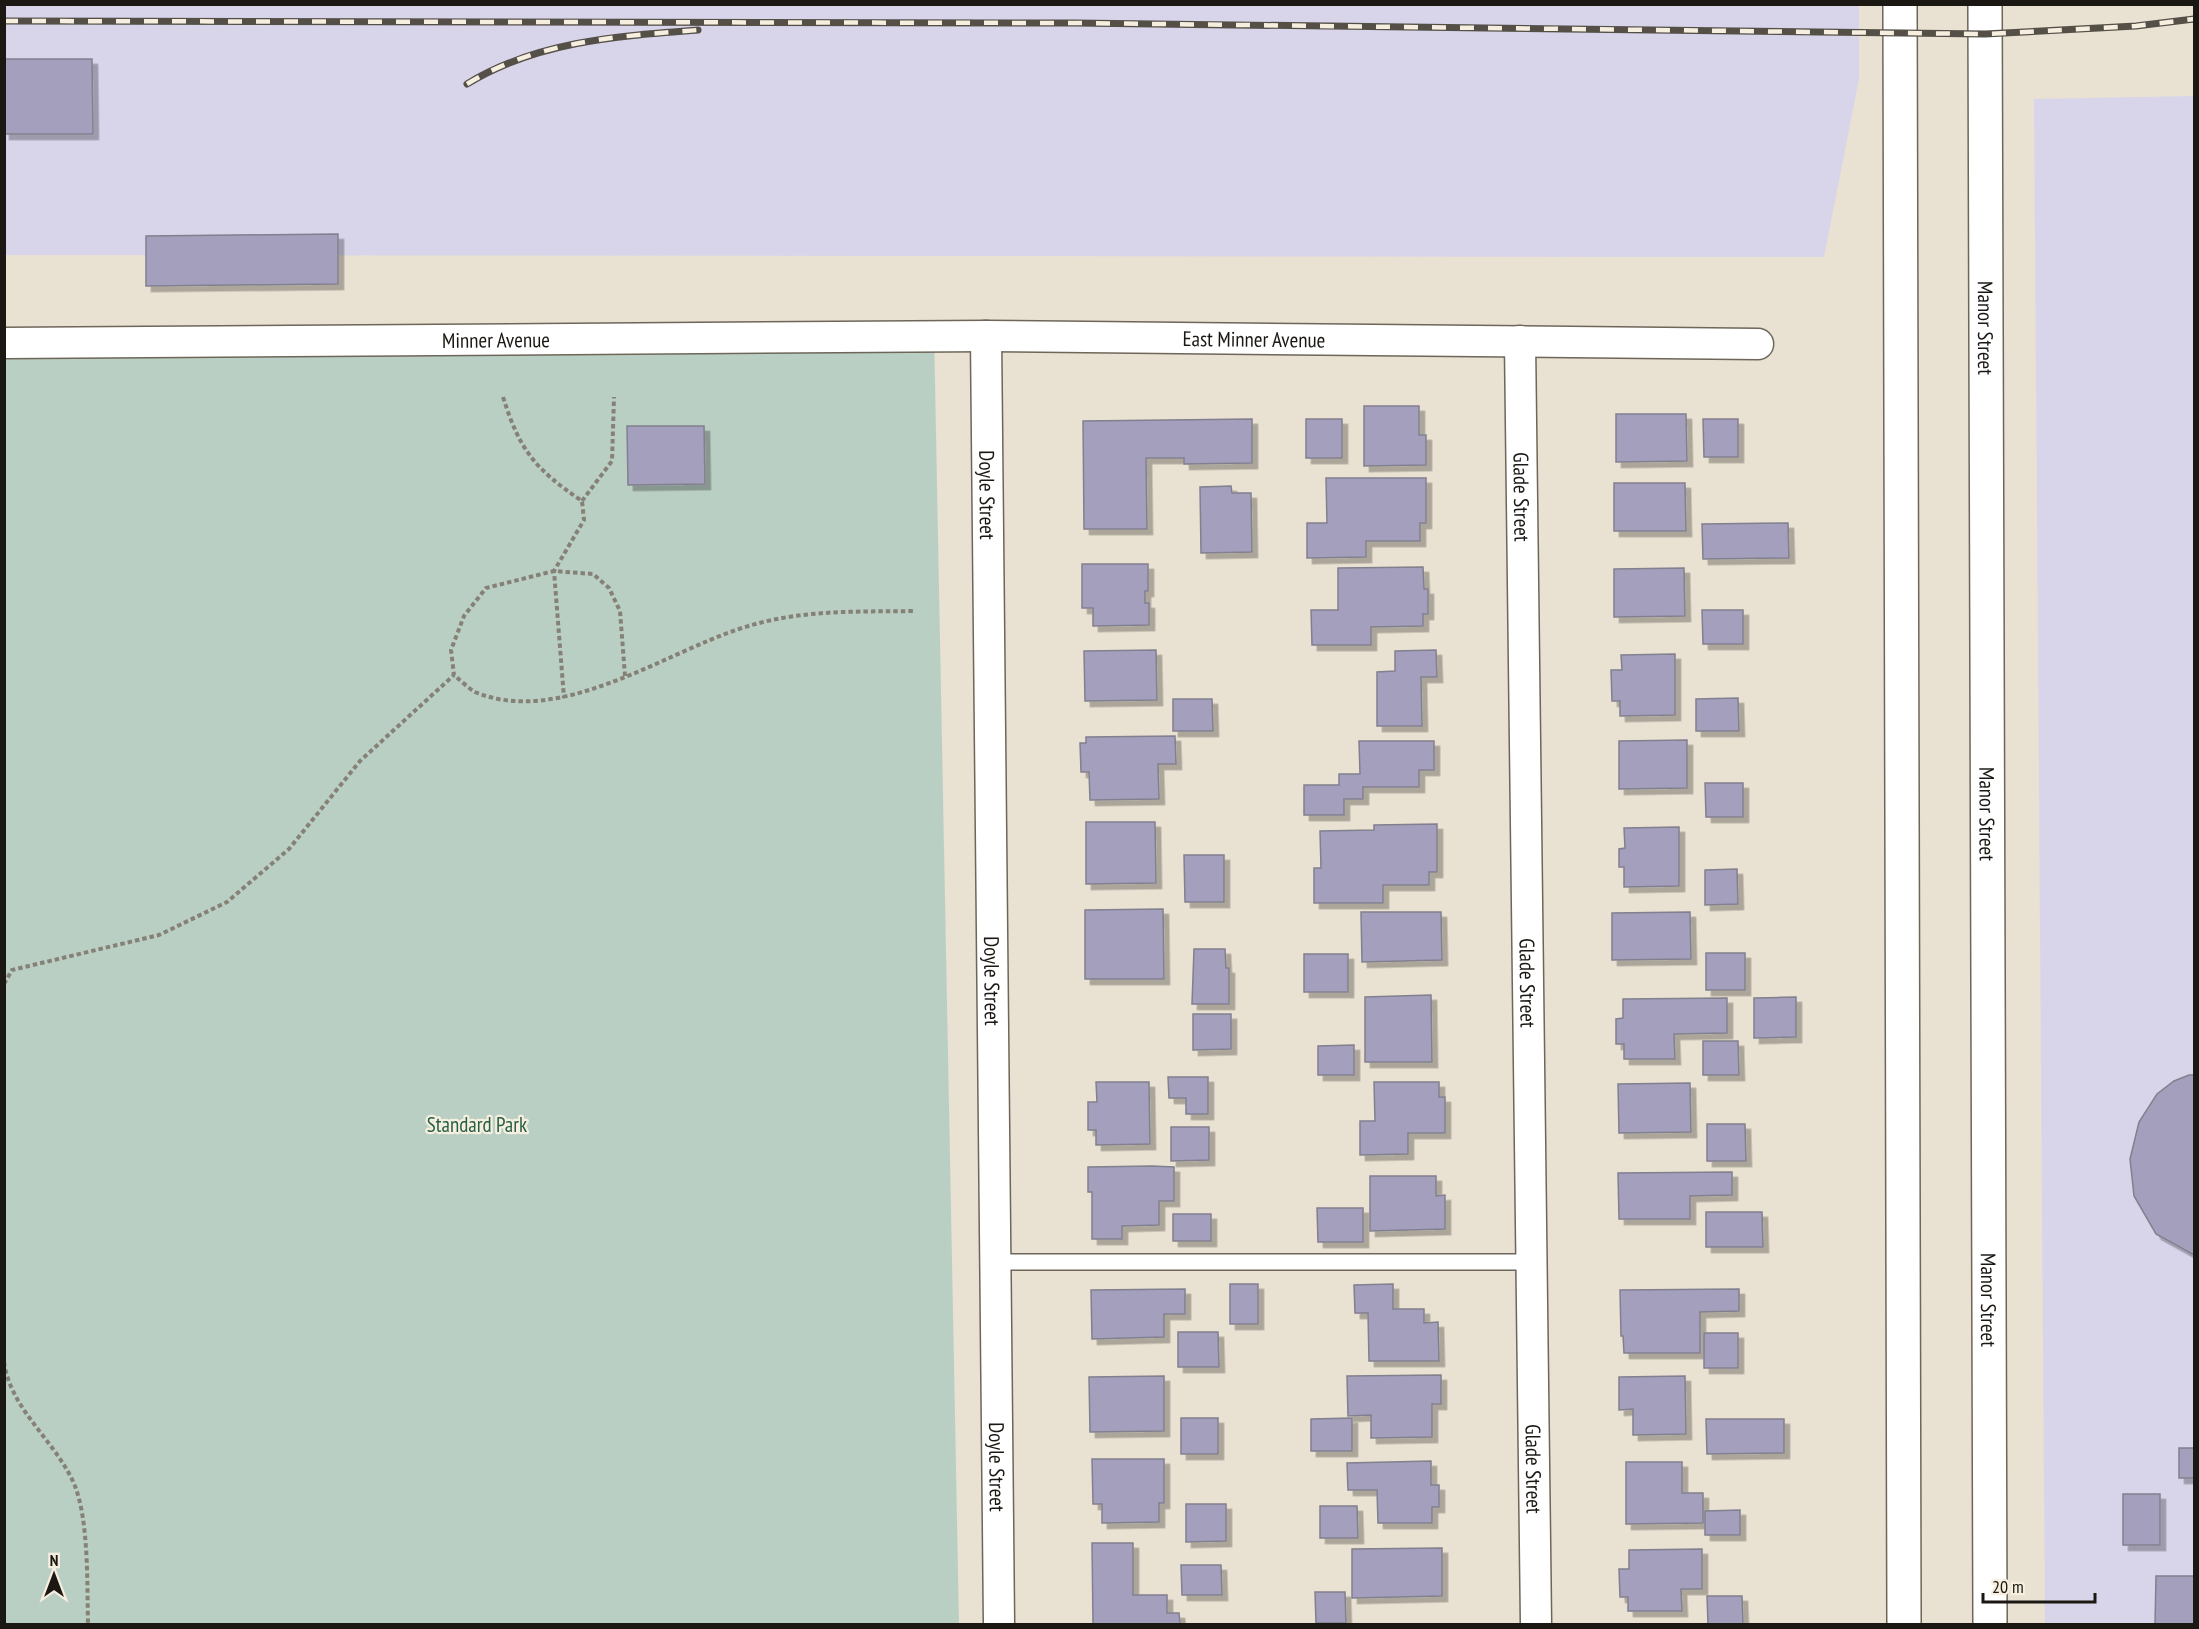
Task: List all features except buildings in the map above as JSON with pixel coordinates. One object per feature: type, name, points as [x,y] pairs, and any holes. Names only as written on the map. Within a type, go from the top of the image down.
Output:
[{"type":"main road","points":[[1900,4],[1904,1624]]},
{"type":"main road","name":"Manor Street","points":[[1985,4],[1990,1624]]},
{"type":"street","name":"East Minner Avenue","points":[[986,336],[1758,344]]},
{"type":"street","name":"Minner Avenue","points":[[4,343],[986,336]]},
{"type":"street","name":"Doyle Street","points":[[986,336],[999,1624]]},
{"type":"street","name":"Glade Street","points":[[1520,341],[1536,1624]]},
{"type":"lane","points":[[996,1262],[1532,1262]]},
{"type":"path","points":[[503,397],[514,432],[527,454],[551,479],[582,501]]},
{"type":"path","points":[[564,698],[554,571],[584,520],[582,501],[612,461],[614,398]]},
{"type":"path","points":[[625,676],[620,611],[609,588],[593,574],[554,571],[486,588],[464,616],[452,650],[454,675],[475,692],[511,700],[564,698],[625,676],[739,629],[801,613],[915,611]]},
{"type":"path","points":[[4,984],[12,970],[159,935],[227,902],[289,849],[360,762],[454,675]]},
{"type":"path","points":[[4,1362],[18,1402],[56,1451],[75,1488],[86,1548],[88,1624]]},
{"type":"shaded area","points":[[5,5],[1859,5],[1859,79],[1824,257],[5,255]]},
{"type":"shaded area","points":[[2194,96],[2194,1624],[2045,1624],[2034,99]]},
{"type":"green space","name":"Standard Park","points":[[934,329],[959,1624],[5,1624],[5,356]]},
{"type":"railway","points":[[4,21],[1075,23],[1985,34],[2136,26],[2194,19]]},
{"type":"railway","points":[[467,84],[521,58],[579,43],[608,38],[698,30]]}]
